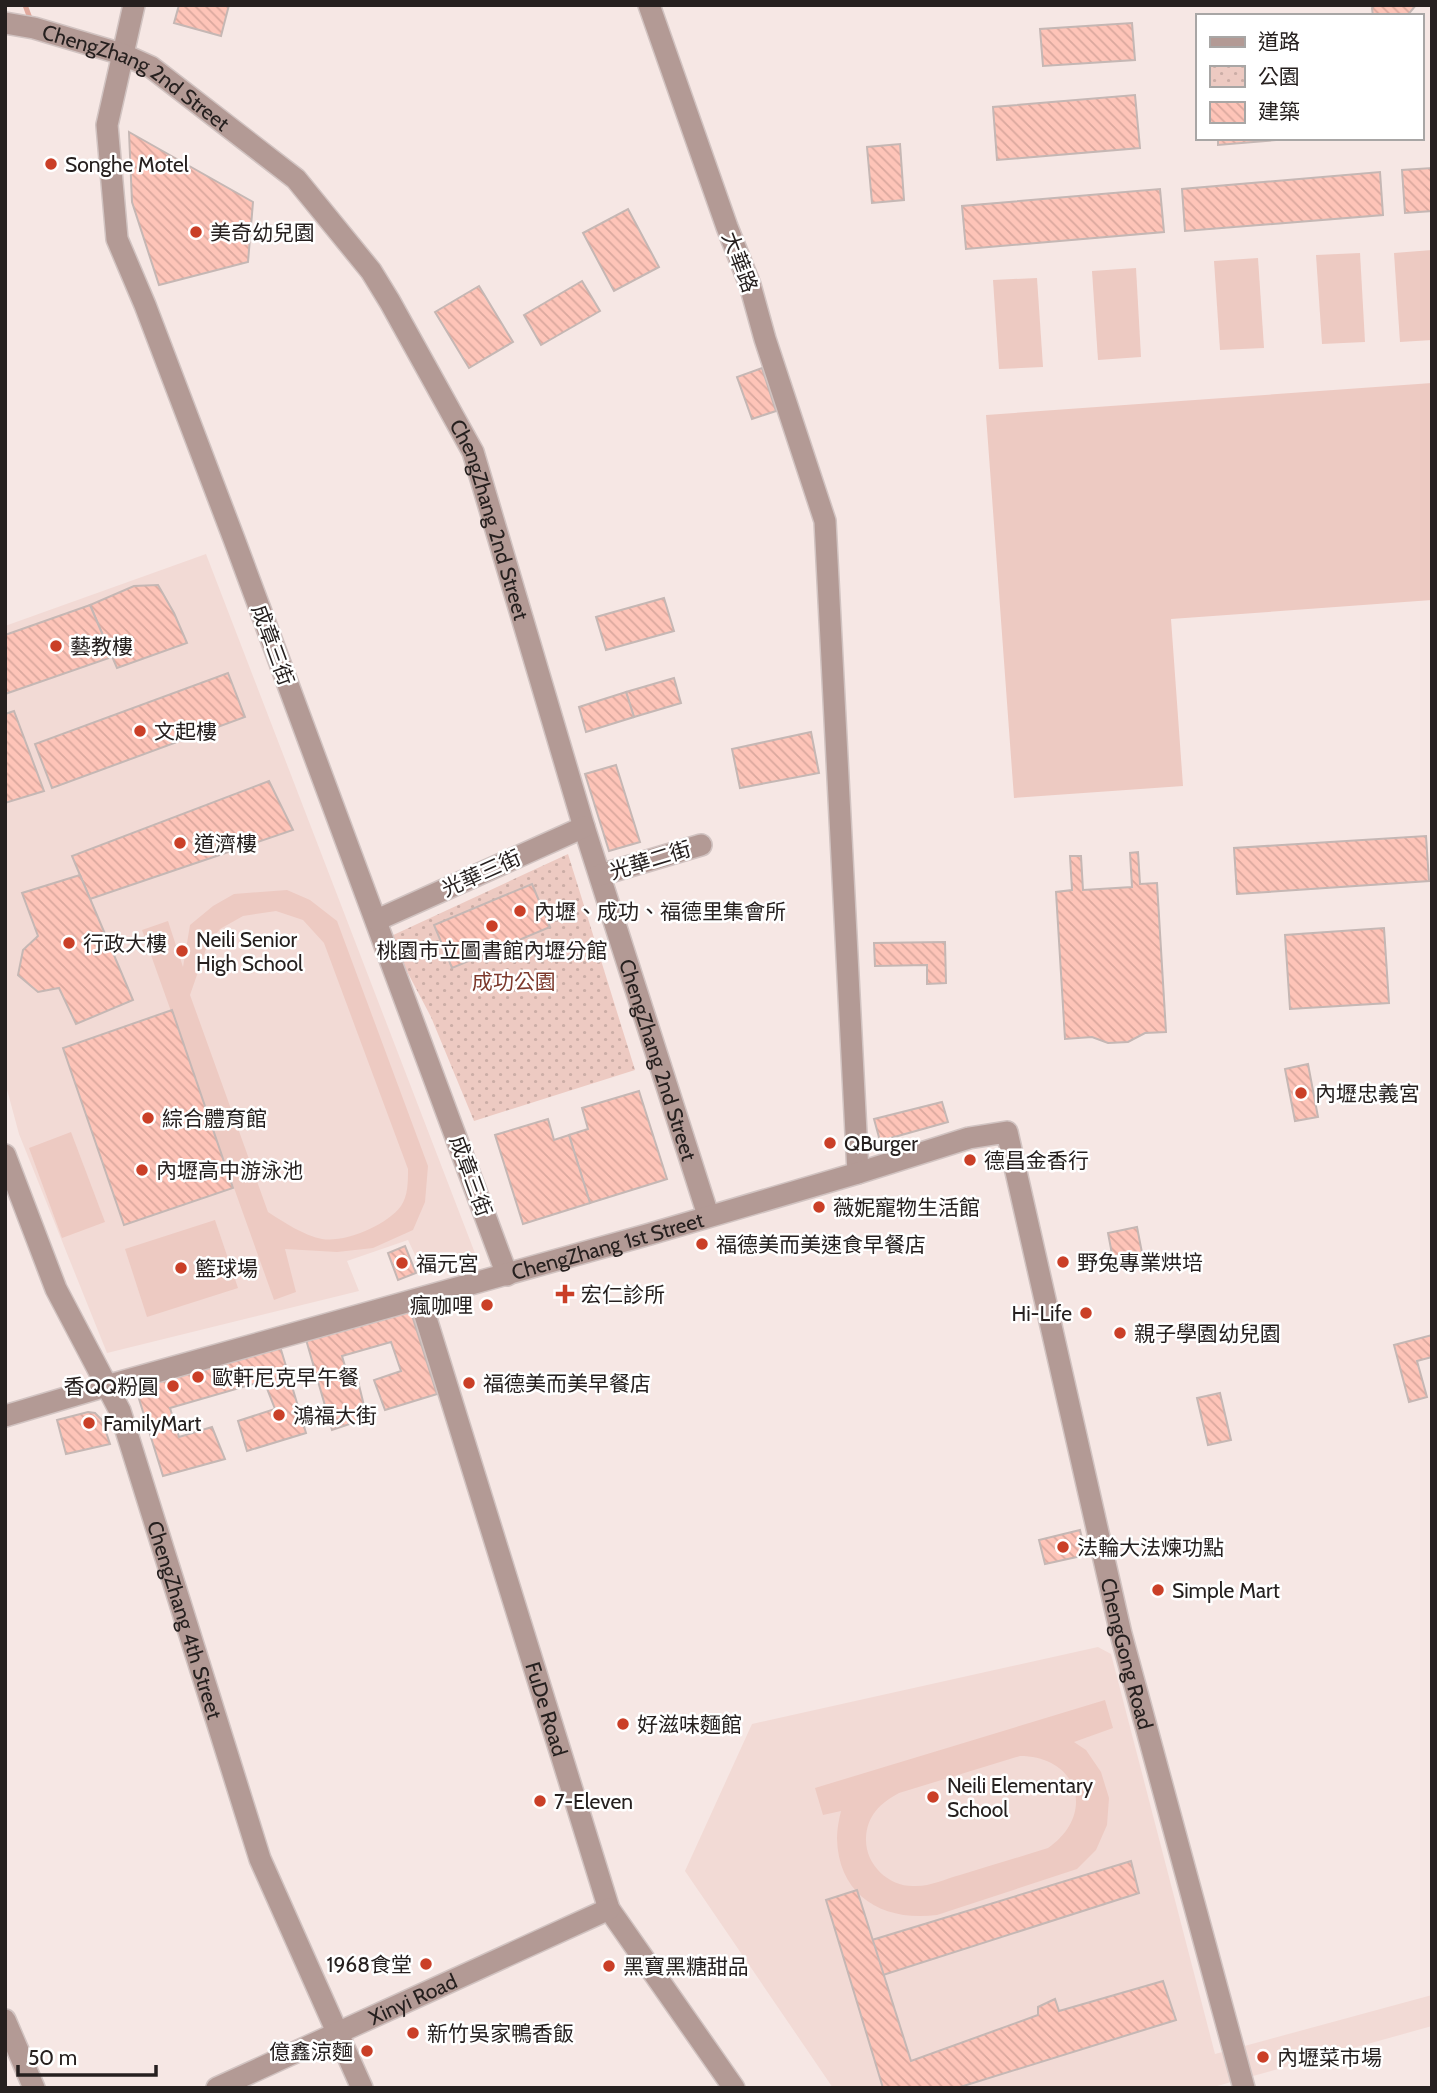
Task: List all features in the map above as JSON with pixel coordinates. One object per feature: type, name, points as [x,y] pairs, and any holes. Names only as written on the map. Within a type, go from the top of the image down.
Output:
[{"type":"street","name":"成章三街","points":[[134,5],[107,125],[117,239],[158,338],[507,1275]]},
{"type":"street","name":"大華路","points":[[649,5],[750,285],[765,340],[825,521],[858,1174]]},
{"type":"street","name":"ChengZhang 2nd Street","points":[[5,23],[34,28],[122,54],[151,67],[296,178],[371,271],[390,302],[473,452],[584,827],[708,1215]]},
{"type":"street","name":"光華三街","points":[[377,920],[584,827]]},
{"type":"street","name":"光華二街","points":[[600,875],[701,845]]},
{"type":"street","name":"ChengZhang 1st Street","points":[[5,1416],[858,1174],[970,1138],[1007,1132]]},
{"type":"street","name":"ChengGong Road","points":[[1007,1132],[1121,1634],[1244,2088]]},
{"type":"street","name":"ChengZhang 4th Street","points":[[5,1156],[56,1289],[120,1411],[260,1859],[362,2088]]},
{"type":"street","points":[[5,1219],[26,1213]]},
{"type":"street","name":"FuDe Road","points":[[420,1299],[609,1909],[734,2088]]},
{"type":"street","name":"Xinyi Road","points":[[217,2088],[609,1909]]},
{"type":"street","points":[[5,2020],[34,2088]]},
{"type":"shaded area","name":"Neili Senior High School","points":[[206,554],[478,1261],[425,1276],[408,1240],[347,1261],[359,1291],[107,1353],[19,1134],[5,1082],[5,626]]},
{"type":"shaded area","name":"Neili Elementary School","points":[[1098,1647],[1111,1654],[1215,2054],[1432,1995],[1432,2026],[1210,2088],[833,2088],[685,1871],[752,1724]]},
{"type":"green space","points":[[1432,250],[1432,340],[1400,342],[1394,253]]},
{"type":"green space","points":[[1360,253],[1365,342],[1322,344],[1316,255]]},
{"type":"green space","points":[[1258,258],[1264,348],[1220,350],[1214,261]]},
{"type":"green space","points":[[1136,268],[1141,357],[1098,360],[1092,271]]},
{"type":"green space","points":[[1037,278],[1043,367],[999,369],[993,280]]},
{"type":"green space","points":[[1432,383],[1432,600],[1171,619],[1183,786],[1014,798],[986,415]]},
{"type":"green space","name":"成功公園","points":[[568,854],[635,1070],[474,1121],[431,1017],[389,937]]},
{"type":"green space","points":[[287,890],[310,900],[337,921],[428,1166],[425,1202],[413,1230],[373,1248],[337,1252],[285,1249],[296,1292],[274,1300],[142,930],[168,921],[183,967],[190,925],[213,906],[234,894]],"holes":[[[276,911],[303,920],[324,943],[408,1169],[405,1198],[395,1213],[365,1231],[331,1240],[308,1235],[268,1212],[190,995],[207,946],[220,929],[243,916]]]},
{"type":"green space","points":[[71,1132],[105,1222],[62,1238],[29,1148]]},
{"type":"green space","name":"籃球場","points":[[215,1220],[238,1288],[147,1317],[125,1249]]},
{"type":"green space","points":[[1105,1700],[1113,1728],[1074,1742],[1086,1750],[1101,1772],[1109,1798],[1107,1825],[1096,1850],[1077,1869],[937,1915],[917,1916],[882,1909],[855,1890],[845,1875],[839,1858],[837,1835],[841,1811],[823,1815],[815,1788]],"holes":[[[1020,1756],[1040,1759],[1056,1766],[1067,1776],[1074,1789],[1076,1804],[1072,1819],[1063,1834],[1048,1848],[919,1886],[895,1882],[874,1865],[867,1848],[867,1830],[876,1811],[892,1797]]]},
{"type":"building","points":[[179,5],[229,5],[221,36],[174,23]]},
{"type":"building","points":[[1375,5],[1416,5],[1409,14],[1373,14],[1372,8]]},
{"type":"building","points":[[1132,23],[1135,60],[1043,66],[1040,29]]},
{"type":"building","points":[[1135,95],[1140,148],[997,160],[993,107]]},
{"type":"building","name":"美奇幼兒園","points":[[129,132],[253,202],[248,262],[159,285],[132,202]]},
{"type":"building","points":[[1218,140],[1277,140],[1218,145]]},
{"type":"building","points":[[900,144],[904,200],[872,203],[867,147]]},
{"type":"building","points":[[1432,168],[1432,211],[1405,213],[1402,170]]},
{"type":"building","points":[[1380,172],[1383,215],[1185,231],[1182,189]]},
{"type":"building","points":[[1160,189],[1164,232],[966,249],[962,206]]},
{"type":"building","points":[[628,209],[659,267],[614,291],[583,233]]},
{"type":"building","points":[[582,281],[600,311],[541,345],[524,315]]},
{"type":"building","points":[[479,286],[513,342],[469,368],[435,312]]},
{"type":"building","points":[[762,368],[776,411],[752,419],[737,377]]},
{"type":"building","points":[[158,585],[187,643],[117,668],[90,605],[134,586]]},
{"type":"building","points":[[664,598],[674,631],[606,650],[596,617]]},
{"type":"building","name":"藝教樓","points":[[90,605],[112,657],[5,694],[5,635]]},
{"type":"building","name":"文起樓","points":[[228,673],[245,717],[52,788],[35,744]]},
{"type":"building","points":[[674,678],[681,703],[634,717],[626,692]]},
{"type":"building","points":[[626,692],[634,717],[586,732],[579,707]]},
{"type":"building","points":[[14,711],[44,791],[5,803],[5,714]]},
{"type":"building","points":[[811,732],[819,773],[740,788],[732,749]]},
{"type":"building","points":[[616,765],[640,842],[609,851],[585,774]]},
{"type":"building","name":"道濟樓","points":[[269,781],[293,830],[90,899],[72,856]]},
{"type":"building","points":[[1426,836],[1429,881],[1237,894],[1234,848]]},
{"type":"building","points":[[1138,852],[1140,884],[1157,883],[1166,1032],[1145,1033],[1128,1042],[1108,1043],[1092,1037],[1065,1039],[1056,892],[1072,890],[1070,856],[1081,856],[1083,890],[1132,887],[1130,853]]},
{"type":"building","name":"行政大樓","points":[[80,875],[133,1000],[76,1024],[59,988],[38,992],[18,975],[23,950],[38,936],[22,893]]},
{"type":"building","name":"桃園市立圖書館內壢分館","points":[[532,884],[550,927],[452,968],[434,925]]},
{"type":"building","points":[[1384,928],[1389,1003],[1290,1009],[1285,935]]},
{"type":"building","points":[[945,942],[946,983],[927,984],[927,965],[875,966],[874,943]]},
{"type":"building","name":"綜合體育館","points":[[172,1010],[233,1188],[124,1225],[63,1048]]},
{"type":"building","name":"內壢忠義宮","points":[[1308,1064],[1318,1117],[1295,1121],[1285,1069]]},
{"type":"building","points":[[639,1091],[667,1179],[590,1203],[569,1135],[588,1129],[582,1108]]},
{"type":"building","points":[[942,1102],[948,1122],[880,1141],[874,1119]]},
{"type":"building","points":[[548,1119],[554,1140],[569,1135],[590,1203],[523,1224],[495,1135]]},
{"type":"building","points":[[1137,1227],[1144,1263],[1115,1270],[1108,1233]]},
{"type":"building","name":"福元宮","points":[[405,1246],[416,1273],[398,1280],[388,1253]]},
{"type":"building","name":"鴻福大街","points":[[410,1309],[437,1394],[385,1410],[374,1380],[401,1371],[391,1342],[342,1356],[350,1383],[358,1381],[367,1418],[332,1430],[305,1336]]},
{"type":"building","points":[[1432,1335],[1432,1357],[1417,1361],[1427,1397],[1409,1402],[1394,1345]]},
{"type":"building","name":"鴻福大街","points":[[279,1343],[306,1433],[247,1451],[238,1421],[275,1409],[264,1381],[170,1408],[179,1437],[212,1427],[225,1459],[163,1476],[135,1386]]},
{"type":"building","points":[[1220,1393],[1231,1440],[1208,1445],[1197,1398]]},
{"type":"building","points":[[88,1412],[95,1413],[102,1420],[110,1444],[66,1454],[57,1420]]},
{"type":"building","name":"法輪大法煉功點","points":[[1080,1530],[1086,1555],[1045,1564],[1039,1540]]},
{"type":"building","points":[[1131,1861],[1139,1893],[883,1975],[872,1940]]},
{"type":"building","points":[[857,1890],[911,2061],[1038,2015],[1038,2007],[1055,1999],[1059,2011],[1163,1981],[1176,2020],[957,2088],[883,2088],[826,1900]]},
{"type":"waterway","points":[[25,5],[31,21]]},
{"type":"place","name":"Songhe Motel","points":[[51,164]]},
{"type":"place","name":"美奇幼兒園","points":[[196,232]]},
{"type":"place","name":"藝教樓","points":[[56,646]]},
{"type":"place","name":"文起樓","points":[[140,731]]},
{"type":"place","name":"道濟樓","points":[[180,843]]},
{"type":"place","name":"內壢、成功、福德里集會所","points":[[520,911]]},
{"type":"place","name":"桃園市立圖書館內壢分館","points":[[492,926]]},
{"type":"place","name":"行政大樓","points":[[69,943]]},
{"type":"place","name":"Neili Senior High School","points":[[182,951]]},
{"type":"place","name":"內壢忠義宮","points":[[1301,1093]]},
{"type":"place","name":"綜合體育館","points":[[148,1118]]},
{"type":"place","name":"QBurger","points":[[830,1143]]},
{"type":"place","name":"德昌金香行","points":[[970,1160]]},
{"type":"place","name":"內壢高中游泳池","points":[[142,1170]]},
{"type":"place","name":"薇妮寵物生活館","points":[[819,1207]]},
{"type":"place","name":"福德美而美速食早餐店","points":[[702,1244]]},
{"type":"place","name":"野兔專業烘培","points":[[1063,1262]]},
{"type":"place","name":"福元宮","points":[[402,1263]]},
{"type":"place","name":"籃球場","points":[[181,1268]]},
{"type":"place","name":"宏仁診所","points":[[565,1294]]},
{"type":"place","name":"瘋咖哩","points":[[487,1305]]},
{"type":"place","name":"Hi-Life","points":[[1086,1313]]},
{"type":"place","name":"親子學園幼兒園","points":[[1120,1333]]},
{"type":"place","name":"歐軒尼克早午餐","points":[[198,1377]]},
{"type":"place","name":"福德美而美早餐店","points":[[469,1383]]},
{"type":"place","name":"香QQ粉圓","points":[[173,1386]]},
{"type":"place","name":"鴻福大街","points":[[279,1415]]},
{"type":"place","name":"FamilyMart","points":[[89,1423]]},
{"type":"place","name":"法輪大法煉功點","points":[[1063,1547]]},
{"type":"place","name":"Simple Mart","points":[[1158,1590]]},
{"type":"place","name":"好滋味麵館","points":[[623,1724]]},
{"type":"place","name":"Neili Elementary School","points":[[933,1797]]},
{"type":"place","name":"7-Eleven","points":[[540,1801]]},
{"type":"place","name":"1968食堂","points":[[426,1964]]},
{"type":"place","name":"黑寶黑糖甜品","points":[[609,1966]]},
{"type":"place","name":"新竹吳家鴨香飯","points":[[413,2033]]},
{"type":"place","name":"億鑫涼麵","points":[[367,2051]]},
{"type":"place","name":"內壢菜市場","points":[[1263,2057]]}]
